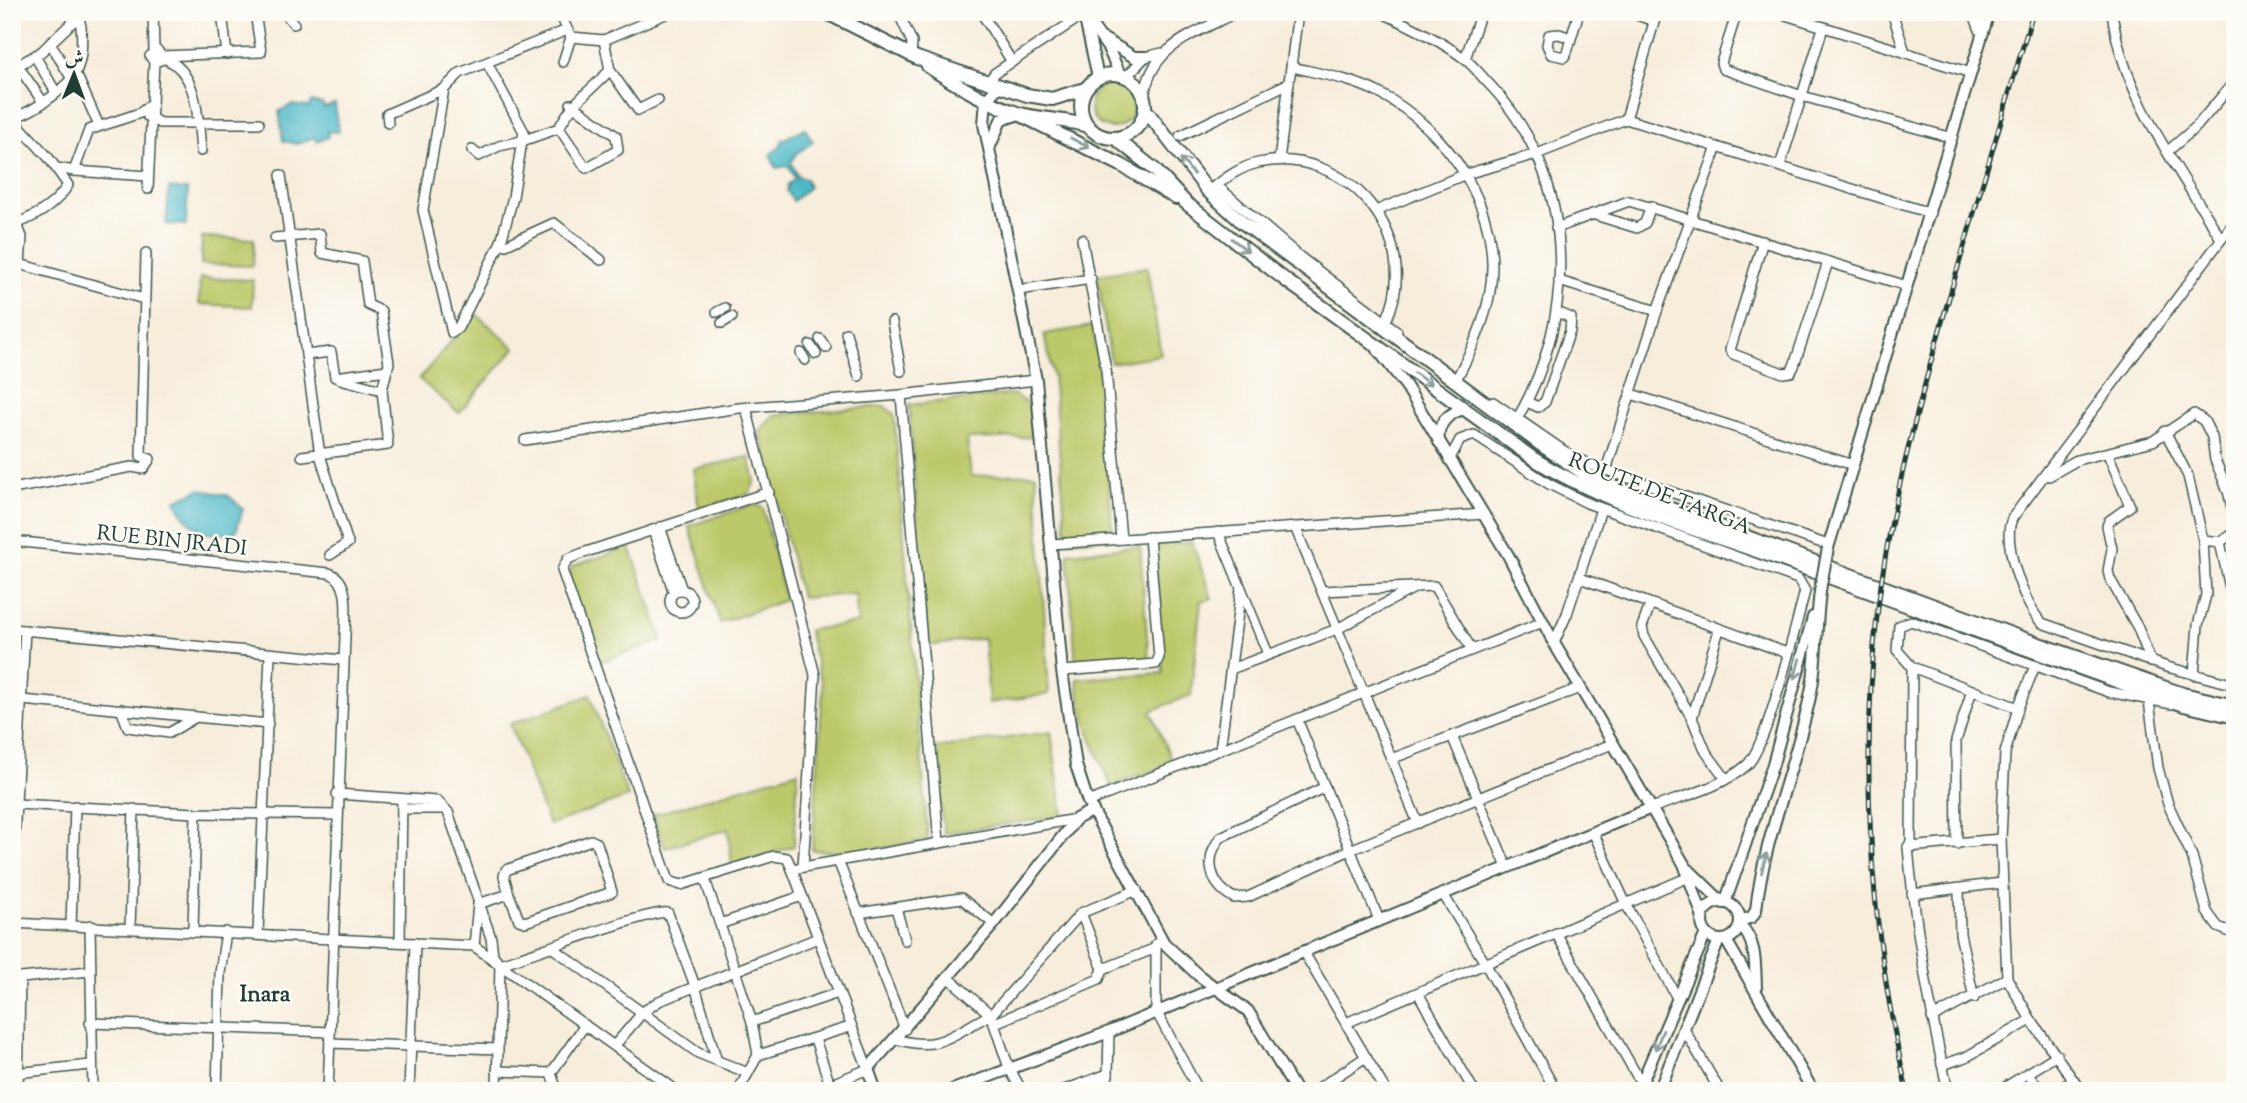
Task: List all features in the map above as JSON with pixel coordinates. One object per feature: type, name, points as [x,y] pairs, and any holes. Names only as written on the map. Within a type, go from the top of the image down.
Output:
[{"type":"main road","points":[[825,12],[914,57],[986,100],[1121,165],[1186,203]]},
{"type":"main road","points":[[914,57],[993,84],[1052,99],[1085,89],[1098,77],[1123,75],[1138,86],[1145,104],[1134,130],[1115,138],[1100,135],[1088,126],[1067,120],[1019,114]]},
{"type":"main road","points":[[1085,89],[1081,108],[1088,126]]},
{"type":"main road","name":"ROUTE DE TARGA","points":[[1145,104],[1242,222],[1539,444],[1600,481],[2019,637],[2183,694],[2235,706]]},
{"type":"main road","name":"ROUTE DE TARGA","points":[[1115,138],[1154,169],[1186,203],[1373,343],[1534,459],[1599,493],[2184,705],[2235,717]]},
{"type":"street","points":[[148,189],[150,105],[158,57],[153,12]]},
{"type":"street","points":[[158,57],[261,52],[255,12]]},
{"type":"street","points":[[284,12],[294,24]]},
{"type":"street","points":[[559,12],[569,33],[563,62]]},
{"type":"street","points":[[388,123],[387,114],[444,89],[460,73],[569,33],[604,40],[638,29],[670,12]]},
{"type":"street","points":[[898,12],[912,42],[914,57]]},
{"type":"street","points":[[981,12],[1012,62]]},
{"type":"street","points":[[1145,104],[1150,71],[1162,54],[1224,15],[1236,12]]},
{"type":"street","points":[[1279,160],[1298,12]]},
{"type":"street","points":[[1381,12],[1465,59],[1504,101],[1537,154],[1554,199],[1559,281],[1557,312],[1553,334],[1527,402],[1517,419]]},
{"type":"street","points":[[1465,59],[1481,12]]},
{"type":"street","points":[[1571,38],[1579,12]]},
{"type":"street","points":[[1626,119],[1656,16],[1629,12]]},
{"type":"street","points":[[1737,12],[1721,63],[1723,69],[1802,96],[1952,138]]},
{"type":"street","points":[[1776,12],[1971,73]]},
{"type":"street","points":[[1892,12],[1905,52]]},
{"type":"street","points":[[1973,12],[1982,35]]},
{"type":"street","points":[[1757,991],[1753,946],[1756,910],[1765,857],[1811,692],[1818,604],[1828,547],[1989,12]]},
{"type":"street","points":[[2112,12],[2121,55],[2136,94],[2221,239]]},
{"type":"street","points":[[216,13],[243,13]]},
{"type":"street","points":[[222,13],[227,54]]},
{"type":"street","points":[[1082,13],[1012,62],[993,84],[986,100],[984,124],[991,147],[1036,380],[1071,743],[1091,806],[1156,928],[1175,955],[1248,1011],[1296,1091]]},
{"type":"street","points":[[1082,13],[1100,36],[1123,75],[1144,57]]},
{"type":"street","points":[[1082,13],[1095,53],[1098,77]]},
{"type":"street","points":[[43,102],[15,68],[35,56],[78,14]]},
{"type":"street","points":[[72,79],[81,44],[78,14]]},
{"type":"street","points":[[1780,166],[1823,28]]},
{"type":"street","points":[[1100,36],[1134,57],[1162,54]]},
{"type":"street","points":[[604,40],[610,70],[638,110],[659,100]]},
{"type":"street","points":[[50,43],[72,79]]},
{"type":"street","points":[[35,56],[55,91]]},
{"type":"street","points":[[158,57],[180,71],[194,92],[201,151]]},
{"type":"street","points":[[444,89],[423,210],[452,334],[458,328],[501,242],[513,197],[524,132],[487,63]]},
{"type":"street","points":[[1292,67],[1359,85],[1388,98],[1444,142],[1466,174],[1484,220],[1492,268],[1490,290],[1480,330],[1458,376]]},
{"type":"street","points":[[472,150],[479,156],[499,146],[559,128],[571,104],[593,89],[610,70]]},
{"type":"street","points":[[18,223],[34,217],[60,198],[68,186],[57,168],[13,117],[28,114],[55,91],[78,78],[99,126]]},
{"type":"street","points":[[2168,151],[2196,127],[2235,81]]},
{"type":"street","points":[[1180,136],[1289,83]]},
{"type":"street","points":[[559,128],[586,168],[618,150],[616,136],[571,104]]},
{"type":"street","points":[[74,171],[89,130],[140,113],[150,105]]},
{"type":"street","points":[[140,113],[160,123],[259,123]]},
{"type":"street","points":[[991,147],[994,132],[1001,120],[1019,114]]},
{"type":"street","points":[[1378,210],[1466,174],[1537,154],[1626,119],[1930,213]]},
{"type":"street","points":[[1606,470],[1657,311],[1717,147]]},
{"type":"street","points":[[1386,321],[1394,304],[1396,268],[1390,236],[1378,210],[1358,189],[1336,175],[1305,163],[1279,160],[1242,168],[1212,188],[1300,257],[1458,376],[1564,451],[1606,470],[1828,547]]},
{"type":"street","points":[[57,168],[148,176]]},
{"type":"street","points":[[281,174],[320,455],[348,543],[330,555]]},
{"type":"street","points":[[1556,228],[1629,201],[1693,218],[1908,286]]},
{"type":"street","points":[[1592,214],[1637,228],[1645,223],[1651,206]]},
{"type":"street","points":[[12,211],[22,236],[16,263],[144,299]]},
{"type":"street","points":[[2235,221],[2038,484],[2010,523],[2008,537],[2035,615],[2046,626],[2151,662],[2235,685]]},
{"type":"street","points":[[501,242],[506,245],[554,223],[601,260]]},
{"type":"street","points":[[275,238],[320,234],[322,253],[362,261],[368,305],[381,311],[389,363],[382,390],[388,445],[302,456]]},
{"type":"street","points":[[1082,239],[1105,370],[1121,539]]},
{"type":"street","points":[[1763,241],[1730,350],[1733,354],[1783,373],[1791,372],[1794,366],[1828,262]]},
{"type":"street","points":[[12,489],[132,467],[143,469],[150,459],[141,456],[146,253]]},
{"type":"street","points":[[1019,290],[1091,279]]},
{"type":"street","points":[[1559,281],[1657,311]]},
{"type":"street","points":[[1527,402],[1538,407],[1545,402],[1570,331],[1571,318],[1557,312]]},
{"type":"street","points":[[722,323],[732,317]]},
{"type":"street","points":[[892,322],[901,371]]},
{"type":"street","points":[[846,333],[859,376]]},
{"type":"street","points":[[820,339],[826,348]]},
{"type":"street","points":[[1373,343],[1406,386],[1484,514],[1554,643],[1649,809],[1684,864],[1689,877],[1706,933],[1676,996],[1639,1087]]},
{"type":"street","points":[[810,345],[816,354]]},
{"type":"street","points":[[306,355],[331,352],[335,377]]},
{"type":"street","points":[[335,377],[387,370]]},
{"type":"street","points":[[335,377],[382,390]]},
{"type":"street","points":[[525,440],[746,408],[901,396],[1036,380]]},
{"type":"street","points":[[1631,394],[1853,466]]},
{"type":"street","points":[[901,396],[939,842]]},
{"type":"street","points":[[746,408],[816,683],[803,867]]},
{"type":"street","points":[[1440,444],[1438,436],[1442,423],[1452,413],[1465,409]]},
{"type":"street","points":[[2038,484],[2068,464],[2142,446],[2189,416],[2198,415],[2212,437],[2215,460],[2228,491],[2235,520]]},
{"type":"street","points":[[2165,431],[2188,476],[2203,540],[2206,595],[2198,625],[2194,675]]},
{"type":"street","points":[[950,1091],[1108,1032],[1726,779],[1746,765],[1757,751],[1787,653],[1805,591],[1800,580],[1601,509],[1549,484],[1474,435],[1460,440],[1449,460]]},
{"type":"street","points":[[2108,454],[2130,506],[2109,521],[2107,526],[2112,549],[2110,579],[2138,628],[2151,662]]},
{"type":"street","points":[[768,492],[568,559],[562,569],[563,579],[669,881],[681,886],[774,856],[787,858],[876,1091]]},
{"type":"street","points":[[1554,643],[1580,578],[1601,509]]},
{"type":"street","points":[[1052,544],[1484,514]]},
{"type":"street","points":[[1295,527],[1418,823]]},
{"type":"street","points":[[657,529],[678,592]]},
{"type":"street","points":[[2203,540],[2220,542],[2235,532]]},
{"type":"street","points":[[1218,533],[1268,654]]},
{"type":"street","points":[[1062,671],[1156,664],[1159,657],[1149,537]]},
{"type":"street","name":"RUE BIN JRADI","points":[[12,541],[336,575],[344,592],[343,660]]},
{"type":"street","points":[[2220,542],[2235,611]]},
{"type":"street","points":[[1580,578],[1719,631],[1787,653]]},
{"type":"street","points":[[1322,592],[1430,585],[1437,588],[1472,650]]},
{"type":"street","points":[[1231,669],[1337,629],[1416,587]]},
{"type":"street","points":[[1220,750],[1241,589]]},
{"type":"street","points":[[1724,903],[1735,881],[1773,764],[1799,661],[1818,604]]},
{"type":"street","points":[[1650,605],[1642,627],[1644,636],[1692,718],[1706,752],[1726,779]]},
{"type":"street","points":[[2018,708],[1912,667],[1896,645],[1899,626],[1907,621],[2109,692],[2184,705]]},
{"type":"street","points":[[814,1091],[868,1069],[994,924],[1076,819],[1091,806],[1220,750],[1543,622]]},
{"type":"street","points":[[12,629],[343,660],[328,1091]]},
{"type":"street","points":[[12,879],[17,699],[25,630]]},
{"type":"street","points":[[1692,718],[1719,631]]},
{"type":"street","points":[[258,933],[270,655]]},
{"type":"street","points":[[2035,666],[2018,708],[2006,753],[2001,838],[2007,978],[2031,1020],[2081,1091]]},
{"type":"street","points":[[1912,667],[1912,842],[1908,847],[1912,894],[1932,1018],[1948,1091]]},
{"type":"street","points":[[1391,759],[1580,688]]},
{"type":"street","points":[[1957,844],[1955,741],[1972,690]]},
{"type":"street","points":[[17,699],[268,724]]},
{"type":"street","points":[[2149,701],[2158,768],[2168,804],[2192,856],[2207,912],[2218,927],[2235,934]]},
{"type":"street","points":[[121,709],[128,727],[169,733],[197,717]]},
{"type":"street","points":[[1297,719],[1379,920]]},
{"type":"street","points":[[1452,736],[1507,867]]},
{"type":"street","points":[[1325,787],[1221,837],[1213,849],[1211,875],[1223,891],[1240,899],[1350,850],[1612,744]]},
{"type":"street","points":[[337,794],[445,809],[493,955],[500,964],[496,1091]]},
{"type":"street","points":[[15,804],[196,813],[337,815]]},
{"type":"street","points":[[400,942],[402,804]]},
{"type":"street","points":[[71,925],[75,806]]},
{"type":"street","points":[[130,928],[134,809]]},
{"type":"street","points":[[193,931],[196,813]]},
{"type":"street","points":[[792,869],[1076,819]]},
{"type":"street","points":[[1593,832],[1626,904],[1676,996]]},
{"type":"street","points":[[1908,847],[2001,838]]},
{"type":"street","points":[[591,840],[600,848],[613,887],[608,895],[525,922],[519,920],[509,894],[504,876],[506,870],[591,840]]},
{"type":"street","points":[[838,861],[905,1029]]},
{"type":"street","points":[[1684,864],[1724,903],[1735,909],[1753,946]]},
{"type":"street","points":[[1346,1023],[1689,877]]},
{"type":"street","points":[[705,880],[752,1022],[758,1055],[738,1091]]},
{"type":"street","points":[[1704,884],[1721,887],[1735,881]]},
{"type":"street","points":[[1912,894],[2002,883]]},
{"type":"street","points":[[1959,889],[1960,934],[1974,998]]},
{"type":"street","points":[[991,1018],[1082,913],[1138,890]]},
{"type":"street","points":[[478,904],[509,894]]},
{"type":"street","points":[[1443,894],[1485,963],[1556,1091]]},
{"type":"street","points":[[720,924],[802,896]]},
{"type":"street","points":[[858,914],[961,898],[994,924]]},
{"type":"street","points":[[1703,917],[1712,905],[1724,903]]},
{"type":"street","points":[[474,946],[478,904]]},
{"type":"street","points":[[896,908],[905,940]]},
{"type":"street","points":[[1659,1091],[1722,940],[1734,935],[1740,923],[1752,917],[1756,910]]},
{"type":"street","points":[[500,964],[662,911],[671,917],[716,1058]]},
{"type":"street","points":[[896,1039],[919,1046],[933,1045],[991,1018],[1099,979],[1103,969],[1082,913]]},
{"type":"street","points":[[12,923],[258,933],[279,939],[474,946],[615,1045],[664,1086],[677,1091]]},
{"type":"street","points":[[90,925],[90,1065],[93,1091]]},
{"type":"street","points":[[1156,928],[1156,1011],[1199,1091]]},
{"type":"street","points":[[217,1091],[220,973],[226,932]]},
{"type":"street","points":[[1556,933],[1639,1087]]},
{"type":"street","points":[[1706,933],[1722,940],[1741,964],[1813,1091]]},
{"type":"street","points":[[615,1045],[643,1012],[695,986],[818,938]]},
{"type":"street","points":[[409,1091],[415,943]]},
{"type":"street","points":[[553,948],[698,1053],[748,1073]]},
{"type":"street","points":[[1103,969],[1156,948]]},
{"type":"street","points":[[1303,951],[1386,1091]]},
{"type":"street","points":[[1712,960],[1723,956],[1741,964]]},
{"type":"street","points":[[18,1091],[16,978],[89,971]]},
{"type":"street","points":[[949,978],[991,1018],[1009,1068],[1022,1091]]},
{"type":"street","points":[[1932,1018],[1974,998],[2007,978]]},
{"type":"street","points":[[752,1022],[838,993]]},
{"type":"street","points":[[1418,993],[1474,1091]]},
{"type":"street","points":[[1942,1065],[1966,1057],[2031,1020]]},
{"type":"street","points":[[90,1023],[330,1032]]},
{"type":"street","points":[[551,1073],[585,1025]]},
{"type":"street","points":[[758,1055],[850,1027]]},
{"type":"street","points":[[1684,1029],[1720,1091]]},
{"type":"street","points":[[1105,1091],[1108,1074],[1108,1032]]},
{"type":"street","points":[[815,1039],[830,1085]]},
{"type":"street","points":[[330,1043],[497,1049]]},
{"type":"street","points":[[1998,1091],[2029,1075],[2057,1055]]},
{"type":"street","points":[[1314,1091],[1366,1057]]},
{"type":"street","points":[[16,1073],[90,1065]]},
{"type":"street","points":[[497,1072],[551,1073]]},
{"type":"street","points":[[551,1073],[557,1091]]},
{"type":"street","points":[[1062,1091],[1108,1074]]},
{"type":"street","points":[[2029,1075],[2040,1091]]},
{"type":"street","points":[[2056,1091],[2074,1080]]},
{"type":"green space","points":[[1112,84],[1127,91],[1134,106],[1127,121],[1112,128],[1097,121],[1090,106],[1097,91]]},
{"type":"green space","points":[[202,237],[254,239],[253,266],[201,264]]},
{"type":"green space","points":[[1147,267],[1161,355],[1111,363],[1097,275]]},
{"type":"green space","points":[[200,278],[253,280],[252,307],[199,304]]},
{"type":"green space","points":[[475,313],[515,348],[459,413],[419,379]]},
{"type":"green space","points":[[1092,326],[1100,370],[1113,538],[1067,541],[1053,376],[1044,334]]},
{"type":"green space","points":[[1013,394],[1030,405],[1032,437],[967,439],[971,476],[1036,474],[1049,694],[989,703],[984,638],[927,646],[909,405]]},
{"type":"green space","points":[[884,406],[894,414],[928,840],[856,853],[812,850],[823,688],[808,630],[858,623],[855,594],[801,598],[760,431],[774,415]]},
{"type":"green space","points":[[749,457],[755,481],[749,494],[699,509],[693,469]]},
{"type":"green space","points":[[754,504],[763,508],[785,600],[720,623],[689,526]]},
{"type":"green space","points":[[1192,542],[1212,598],[1201,601],[1191,695],[1151,711],[1173,764],[1111,786],[1085,721],[1077,679],[1163,673],[1154,545]]},
{"type":"green space","points":[[1140,546],[1149,663],[1076,667],[1068,553]]},
{"type":"green space","points":[[630,547],[663,641],[596,663],[568,579],[572,566]]},
{"type":"green space","points":[[590,695],[628,797],[549,825],[510,724]]},
{"type":"green space","points":[[1051,732],[1063,816],[944,833],[933,748]]},
{"type":"green space","points":[[798,771],[794,846],[732,866],[728,829],[665,848],[653,815]]},
{"type":"water","points":[[311,102],[323,104],[323,108],[335,104],[339,132],[327,132],[328,137],[317,142],[315,137],[297,144],[283,141],[279,111],[292,105],[309,107]]},
{"type":"water","points":[[805,128],[813,142],[796,154],[791,163],[798,177],[806,179],[809,187],[793,201],[787,191],[788,184],[795,179],[788,166],[776,168],[770,154],[780,147],[782,140]]},
{"type":"water","points":[[169,188],[188,190],[186,225],[166,224]]},
{"type":"water","points":[[200,489],[229,496],[243,509],[236,532],[206,533],[186,519],[175,501]]},
{"type":"railway","points":[[1907,1091],[1884,971],[1872,850],[1869,729],[1878,607],[1897,496],[1914,423],[2033,12]]},
{"type":"district","name":"Inara","points":[[265,993]]}]
